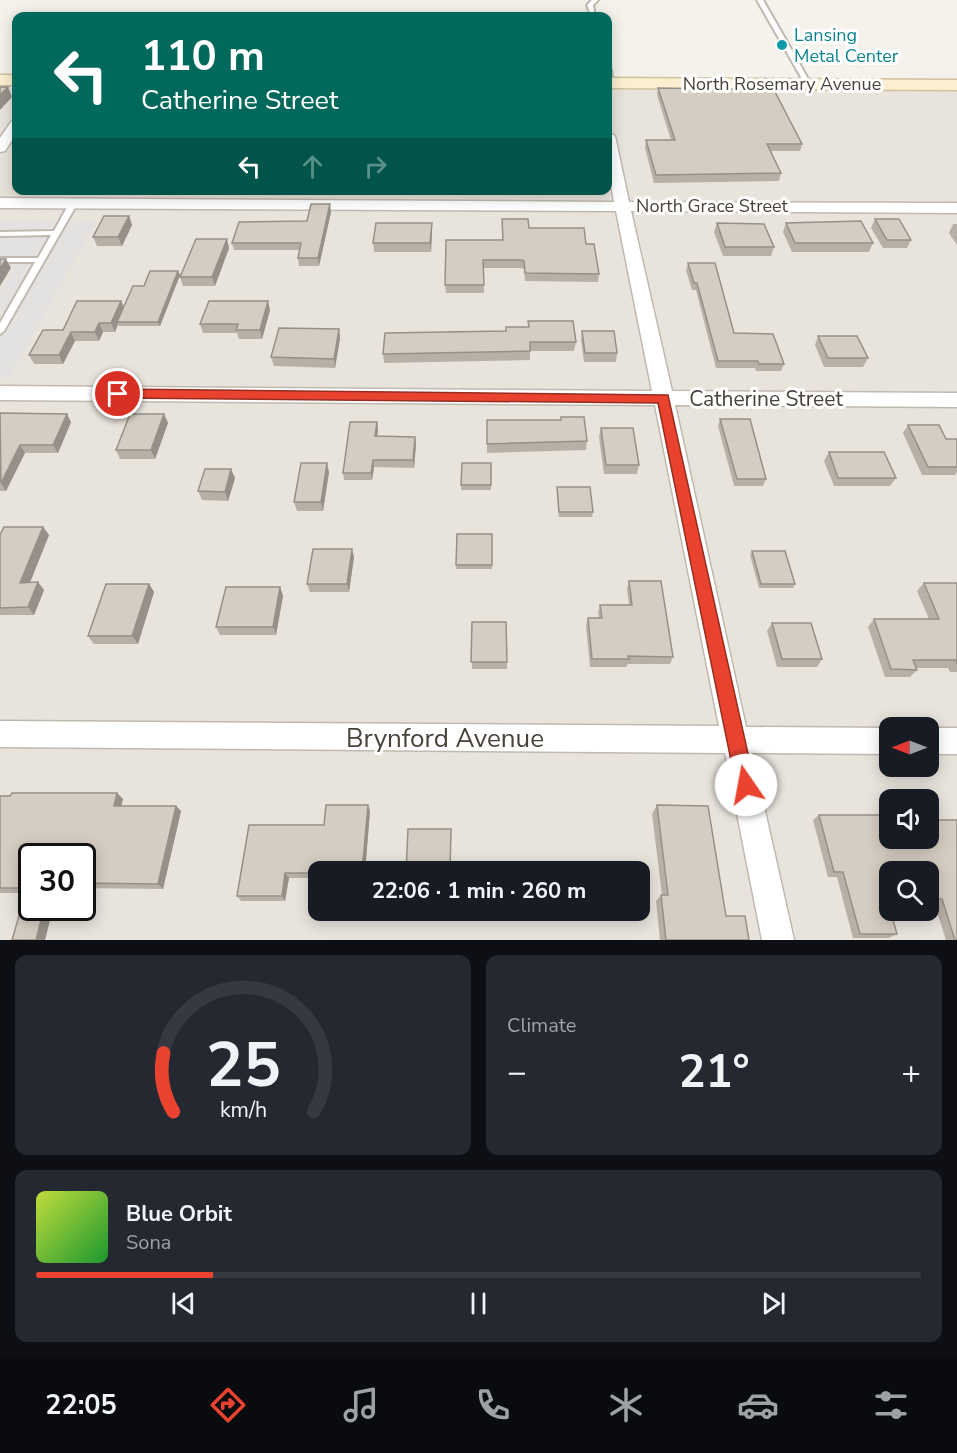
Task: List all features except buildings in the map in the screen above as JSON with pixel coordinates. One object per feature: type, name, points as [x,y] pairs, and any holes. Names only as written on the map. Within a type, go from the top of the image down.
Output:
[{"type":"street","name":"North Rosemary Avenue","points":[[612,79],[957,85]]},
{"type":"street","points":[[0,148],[12,130]]},
{"type":"street","points":[[612,154],[778,940]]},
{"type":"street","name":"North Grace Street","points":[[0,203],[957,208]]},
{"type":"street","name":"Catherine Street","points":[[0,393],[663,399],[957,399]]},
{"type":"street","name":"Brynford Avenue","points":[[0,734],[879,741]]},
{"type":"street","points":[[939,741],[957,741]]},
{"type":"lane","points":[[760,0],[808,84]]},
{"type":"lane","points":[[0,331],[3,322],[73,204]]},
{"type":"lane","points":[[0,234],[57,233]]},
{"type":"lane","points":[[0,261],[40,260]]},
{"type":"shaded area","points":[[0,81],[12,81],[12,195],[612,195],[612,83],[957,84],[957,940],[0,940]]},
{"type":"shaded area","points":[[0,221],[97,221],[9,378],[0,378],[0,292],[16,267],[0,267]]},
{"type":"place","name":"Lansing Metal Center","points":[[782,45]]},
{"type":"route","points":[[118,394],[663,399],[746,785]]}]
